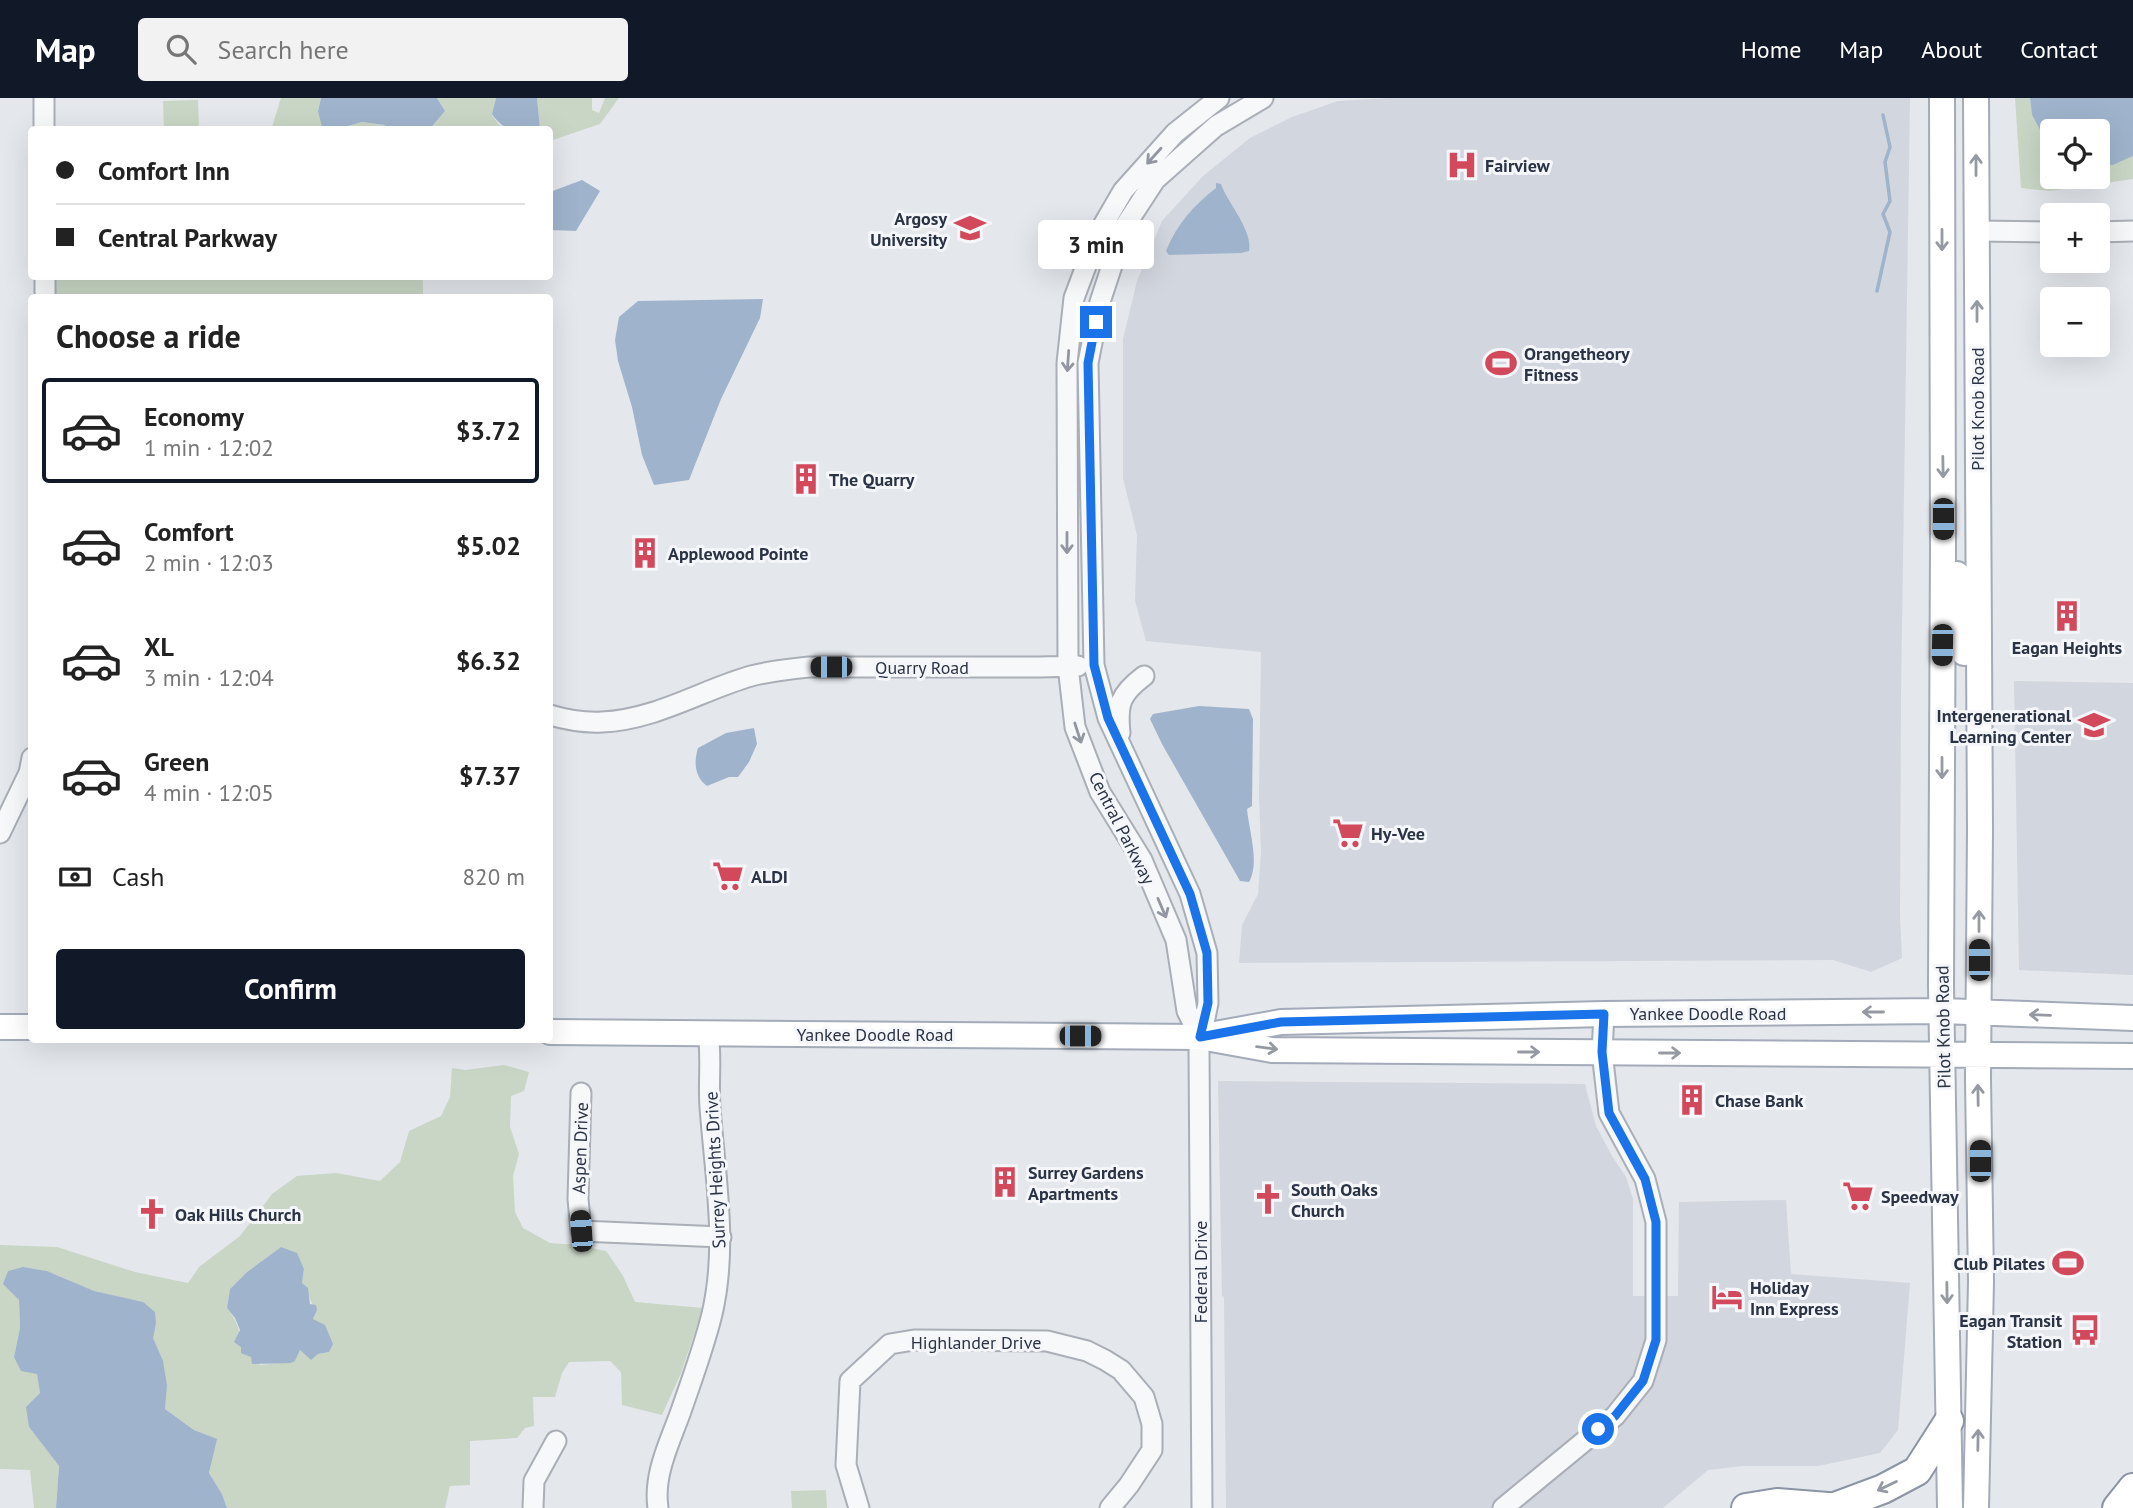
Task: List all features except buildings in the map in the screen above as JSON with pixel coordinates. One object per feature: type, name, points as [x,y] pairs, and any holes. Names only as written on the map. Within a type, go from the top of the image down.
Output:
[{"type":"highway","points":[[1832,1508],[1883,1489],[1917,1471],[1949,1421]]},
{"type":"highway","points":[[2117,1508],[2133,1488]]},
{"type":"highway","points":[[1746,1508],[1777,1503],[1840,1508]]},
{"type":"main road","name":"Pilot Knob Road","points":[[1976,98],[1980,1282],[1976,1508]]},
{"type":"main road","name":"Pilot Knob Road","points":[[1942,103],[1961,226],[1969,232],[1977,231]]},
{"type":"main road","name":"Pilot Knob Road","points":[[1942,103],[1942,1011],[1950,1508]]},
{"type":"main road","name":"Pilot Knob Road","points":[[1942,387],[1952,392],[1961,410],[1968,464],[1969,538],[1978,587]]},
{"type":"main road","name":"Pilot Knob Road","points":[[1943,545],[1957,570],[1964,653],[1969,660],[1978,663]]},
{"type":"main road","name":"Yankee Doodle Road","points":[[1200,1037],[1281,1022],[1604,1014],[1942,1011],[2133,1018]]},
{"type":"main road","points":[[0,1027],[28,1027]]},
{"type":"main road","name":"Yankee Doodle Road","points":[[553,1032],[1200,1037],[1272,1050],[2133,1056]]},
{"type":"street","points":[[44,98],[44,126]]},
{"type":"street","name":"Central Parkway","points":[[1200,1037],[1187,1011],[1176,940],[1142,860],[1100,792],[1075,727],[1068,666],[1067,363],[1074,298],[1098,234],[1124,191],[1175,133],[1219,98]]},
{"type":"street","name":"Central Parkway","points":[[1200,1037],[1208,1003],[1207,953],[1190,894],[1108,718],[1094,665],[1088,363],[1100,302],[1125,226],[1155,180],[1216,126],[1264,98]]},
{"type":"street","points":[[1977,231],[2040,232]]},
{"type":"street","points":[[2110,232],[2133,232]]},
{"type":"street","name":"Quarry Road","points":[[553,716],[574,721],[602,723],[622,720],[749,677],[785,669],[1094,665]]},
{"type":"street","points":[[1121,744],[1119,703],[1135,682],[1144,676]]},
{"type":"street","points":[[0,833],[28,775]]},
{"type":"street","points":[[1503,1508],[1615,1416],[1643,1381],[1656,1340],[1656,1222],[1645,1179],[1609,1113],[1602,1052],[1604,1014]]},
{"type":"street","name":"Surrey Heights Drive","points":[[658,1508],[656,1493],[662,1465],[702,1351],[716,1296],[721,1237],[710,1103],[708,1033]]},
{"type":"street","name":"Federal Drive","points":[[1200,1037],[1202,1508]]},
{"type":"street","name":"Aspen Drive","points":[[582,1093],[578,1199],[581,1231],[721,1237]]},
{"type":"street","name":"Highlander Drive","points":[[859,1508],[846,1465],[850,1381],[890,1344],[914,1340],[994,1340],[1047,1341],[1087,1352],[1121,1370],[1144,1397],[1152,1424],[1152,1450],[1110,1508]]},
{"type":"street","points":[[533,1508],[534,1480],[556,1441]]},
{"type":"shaded area","points":[[1390,98],[1910,98],[1901,693],[1902,958],[1871,972],[1833,960],[1239,963],[1242,925],[1258,894],[1261,853],[1261,652],[1146,641],[1135,601],[1137,535],[1123,478],[1123,339],[1137,281],[1162,221],[1203,176],[1250,138],[1292,117],[1338,101]]},
{"type":"shaded area","points":[[2014,681],[2133,683],[2133,975],[2019,970]]},
{"type":"shaded area","points":[[1218,1081],[1585,1084],[1596,1126],[1626,1177],[1633,1199],[1633,1296],[1678,1296],[1679,1202],[1786,1200],[1791,1274],[1910,1283],[1898,1430],[1880,1453],[1818,1466],[1743,1466],[1708,1470],[1663,1508],[1226,1508]]},
{"type":"green space","points":[[281,98],[321,98],[318,111],[342,126],[272,126]]},
{"type":"green space","points":[[437,98],[496,98],[492,115],[501,126],[433,126],[445,111]]},
{"type":"green space","points":[[537,98],[592,98],[592,110],[599,113],[605,98],[619,98],[600,124],[553,140],[553,126],[540,126]]},
{"type":"green space","points":[[2015,98],[2030,98],[2032,115],[2040,130],[2040,189],[2063,189],[2049,191],[2021,188]]},
{"type":"green space","points":[[198,100],[199,126],[164,126],[163,101]]},
{"type":"green space","points":[[362,122],[386,126],[348,126]]},
{"type":"green space","points":[[2133,156],[2133,179],[2110,182],[2110,165]]},
{"type":"green space","points":[[56,280],[423,280],[423,294],[56,294]]},
{"type":"green space","points":[[504,1065],[529,1072],[524,1091],[511,1096],[510,1127],[519,1154],[513,1176],[515,1212],[523,1228],[550,1243],[606,1251],[622,1274],[635,1302],[703,1308],[681,1373],[662,1415],[622,1405],[621,1372],[610,1361],[569,1362],[562,1373],[555,1397],[533,1397],[534,1426],[525,1428],[517,1438],[470,1441],[470,1485],[450,1486],[445,1508],[227,1508],[209,1473],[216,1439],[194,1430],[165,1409],[164,1372],[152,1338],[156,1324],[143,1302],[99,1293],[42,1270],[20,1269],[8,1271],[19,1300],[20,1328],[14,1357],[37,1373],[40,1393],[29,1427],[59,1466],[56,1508],[34,1508],[30,1470],[0,1469],[0,1245],[57,1247],[135,1272],[188,1283],[199,1267],[240,1236],[272,1194],[297,1176],[336,1173],[380,1181],[400,1162],[409,1131],[441,1116],[450,1097],[452,1068],[465,1070]],"holes":[[[281,1247],[304,1269],[302,1283],[317,1310],[313,1319],[318,1323],[329,1352],[317,1354],[300,1350],[295,1361],[260,1365],[242,1347],[238,1326],[227,1308],[230,1289],[247,1272]]]},
{"type":"green space","points":[[826,1490],[827,1508],[792,1508],[791,1491]]},
{"type":"water","points":[[321,98],[437,98],[445,111],[432,126],[386,126],[362,122],[348,126],[322,126],[318,111]]},
{"type":"water","points":[[496,98],[537,98],[540,126],[504,126],[492,114]]},
{"type":"water","points":[[2030,98],[2133,98],[2133,156],[2110,165],[2110,119],[2040,119],[2040,130],[2032,115]]},
{"type":"water","points":[[582,180],[600,191],[576,231],[553,230],[553,191]]},
{"type":"water","points":[[1216,183],[1221,184],[1244,226],[1249,251],[1169,255],[1166,251],[1181,224],[1216,188]]},
{"type":"water","points":[[763,299],[760,318],[721,399],[689,480],[654,485],[642,455],[632,407],[618,361],[615,340],[619,317],[638,301]]},
{"type":"water","points":[[1199,706],[1249,709],[1253,719],[1252,806],[1247,809],[1254,866],[1249,882],[1240,881],[1150,719],[1153,714]]},
{"type":"water","points":[[754,728],[757,744],[738,777],[729,777],[707,786],[696,768],[698,748],[726,733]]},
{"type":"water","points":[[281,1247],[297,1253],[304,1269],[302,1283],[308,1288],[310,1304],[316,1305],[313,1319],[325,1325],[333,1344],[329,1352],[318,1354],[311,1360],[300,1350],[295,1361],[291,1363],[252,1364],[251,1357],[241,1353],[241,1347],[234,1342],[240,1330],[227,1308],[230,1289],[247,1272]]},
{"type":"water","points":[[23,1267],[47,1271],[94,1291],[143,1302],[155,1312],[153,1338],[163,1361],[167,1385],[165,1409],[194,1430],[217,1439],[209,1473],[227,1508],[56,1508],[59,1466],[29,1427],[26,1407],[40,1393],[37,1374],[21,1371],[14,1357],[20,1328],[19,1300],[3,1284],[8,1271]]},
{"type":"waterway","points":[[1877,291],[1890,232],[1883,214],[1890,201],[1885,162],[1890,147],[1883,115]]},
{"type":"place","name":"Fairview","points":[[1462,165]]},
{"type":"place","name":"Argosy University","points":[[970,228]]},
{"type":"place","name":"Orangetheory Fitness","points":[[1501,363]]},
{"type":"place","name":"The Quarry","points":[[806,479]]},
{"type":"place","name":"Applewood Pointe","points":[[645,553]]},
{"type":"place","name":"Eagan Heights","points":[[2067,616]]},
{"type":"place","name":"Intergenerational Learning Center","points":[[2094,725]]},
{"type":"place","name":"Hy-Vee","points":[[1348,833]]},
{"type":"place","name":"ALDI","points":[[728,876]]},
{"type":"place","name":"Chase Bank","points":[[1692,1100]]},
{"type":"place","name":"Surrey Gardens Apartments","points":[[1005,1182]]},
{"type":"place","name":"Speedway","points":[[1858,1196]]},
{"type":"place","name":"South Oaks Church","points":[[1268,1199]]},
{"type":"place","name":"Oak Hills Church","points":[[152,1214]]},
{"type":"place","name":"Club Pilates","points":[[2068,1263]]},
{"type":"place","name":"Holiday Inn Express","points":[[1727,1297]]},
{"type":"place","name":"Eagan Transit Station","points":[[2085,1330]]},
{"type":"route","points":[[1096,322],[1088,363],[1094,665],[1108,718],[1190,894],[1207,953],[1208,1003],[1200,1037],[1281,1022],[1604,1014],[1602,1052],[1609,1113],[1645,1179],[1656,1222],[1656,1340],[1643,1381],[1615,1416],[1598,1429]]}]
